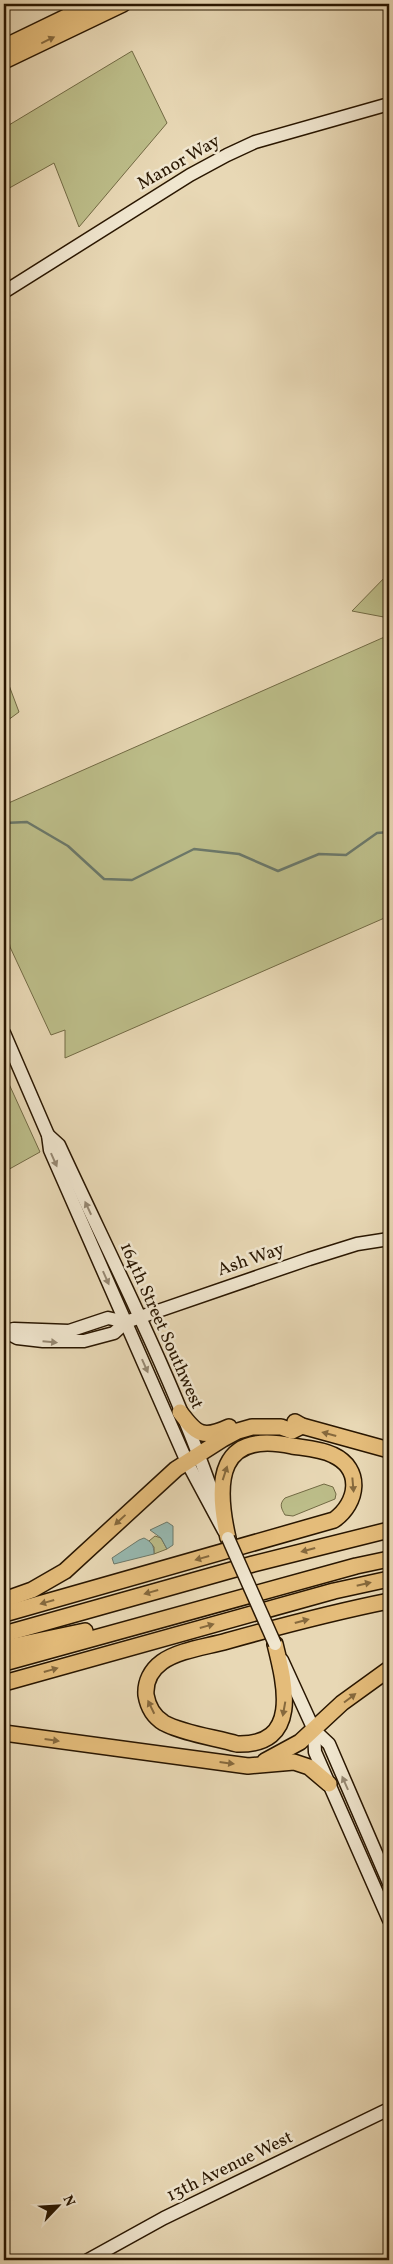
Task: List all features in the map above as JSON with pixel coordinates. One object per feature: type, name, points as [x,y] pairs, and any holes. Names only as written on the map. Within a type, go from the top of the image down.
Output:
[{"type":"highway","points":[[4,47],[93,4]]},
{"type":"highway","points":[[4,61],[124,4]]},
{"type":"highway","points":[[180,1412],[190,1426],[203,1434],[217,1434],[250,1417],[274,1417],[297,1422],[302,1426],[389,1450]]},
{"type":"highway","points":[[4,1600],[32,1590],[65,1571],[156,1486],[193,1458],[238,1430],[264,1426],[281,1427],[292,1431],[302,1426]]},
{"type":"highway","points":[[4,1614],[334,1520],[344,1513],[351,1502],[354,1486],[350,1472],[340,1459],[327,1453],[263,1441],[247,1446],[233,1456],[222,1482],[222,1503],[228,1538]]},
{"type":"highway","points":[[4,1634],[206,1576],[389,1530]]},
{"type":"highway","points":[[4,1648],[86,1631],[389,1552]]},
{"type":"highway","points":[[4,1663],[356,1566],[389,1559]]},
{"type":"highway","points":[[4,1683],[334,1591],[389,1578]]},
{"type":"highway","points":[[275,1644],[286,1702],[279,1725],[273,1733],[262,1740],[248,1744],[238,1744],[173,1727],[160,1720],[150,1708],[147,1701],[147,1685],[153,1671],[164,1661],[194,1650],[321,1616],[389,1601]]},
{"type":"highway","points":[[248,1766],[270,1759],[300,1742],[342,1704],[389,1669]]},
{"type":"highway","points":[[4,1733],[248,1766],[294,1762],[309,1767],[329,1784]]},
{"type":"main road","name":"Manor Way","points":[[4,292],[132,211],[227,155],[255,142],[389,104]]},
{"type":"main road","name":"164th Street Southwest","points":[[4,1033],[48,1135],[50,1150],[126,1322],[193,1458],[314,1730],[329,1744],[389,1883]]},
{"type":"main road","name":"164th Street Southwest","points":[[48,1135],[59,1145],[138,1318],[180,1412],[193,1458]]},
{"type":"main road","name":"Ash Way","points":[[4,1331],[14,1329],[69,1332],[108,1318],[126,1322],[309,1259],[358,1244],[389,1239]]},
{"type":"main road","name":"164th Street Southwest","points":[[314,1730],[314,1752],[389,1920]]},
{"type":"main road","name":"13th Avenue West","points":[[88,2260],[164,2218],[389,2109]]},
{"type":"green space","points":[[132,51],[167,123],[79,227],[54,163],[4,191],[4,128]]},
{"type":"green space","points":[[389,573],[389,618],[352,611]]},
{"type":"green space","points":[[389,635],[389,916],[65,1058],[65,1030],[51,1035],[10,947],[4,909],[4,805]]},
{"type":"green space","points":[[4,672],[19,712],[4,723]]},
{"type":"green space","points":[[4,1073],[40,1152],[4,1172]]},
{"type":"green space","points":[[324,1484],[333,1487],[336,1494],[335,1499],[293,1516],[285,1515],[281,1506],[285,1498]]},
{"type":"green space","points":[[155,1536],[161,1538],[167,1549],[154,1554],[154,1547],[149,1541]]},
{"type":"water","points":[[167,1522],[173,1526],[173,1545],[167,1549],[161,1538],[150,1530]]},
{"type":"water","points":[[144,1538],[152,1544],[154,1554],[114,1564],[112,1558]]},
{"type":"waterway","points":[[4,823],[27,822],[68,846],[104,879],[132,880],[194,849],[239,854],[278,871],[319,854],[346,855],[377,833],[389,832]]}]
